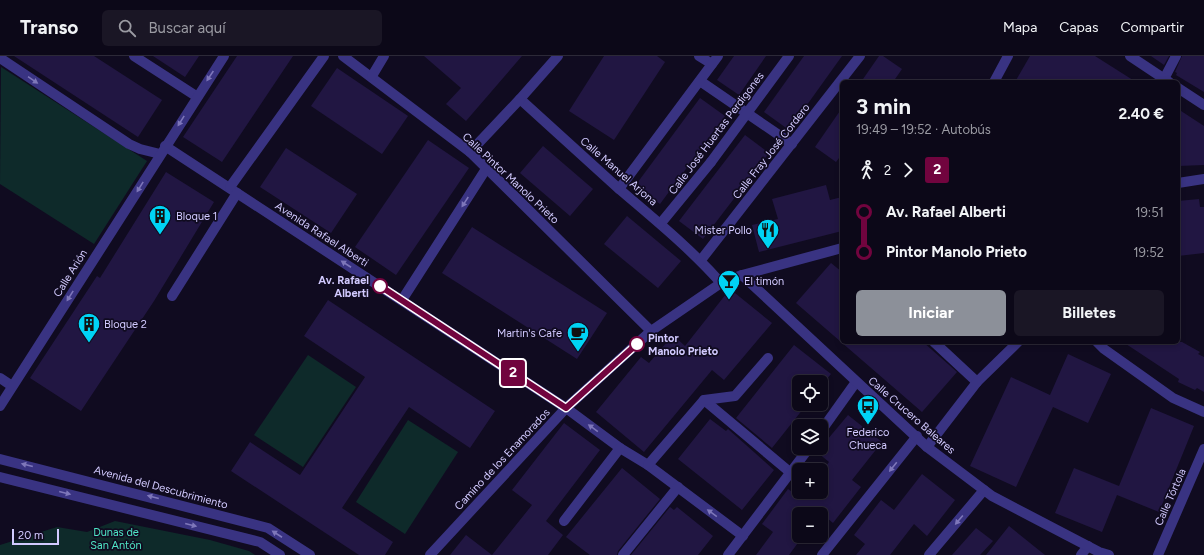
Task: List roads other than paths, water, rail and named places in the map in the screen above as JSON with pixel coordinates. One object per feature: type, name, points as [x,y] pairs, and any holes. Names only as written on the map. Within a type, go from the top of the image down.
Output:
[{"type":"street","points":[[134,56],[196,96]]},
{"type":"street","name":"Calle Arión","points":[[0,406],[196,96],[224,56]]},
{"type":"street","points":[[172,296],[233,190],[324,56]]},
{"type":"street","name":"Calle Pintor Manolo Prieto","points":[[343,56],[372,76],[470,152],[651,331]]},
{"type":"street","points":[[372,76],[384,56]]},
{"type":"street","points":[[470,152],[558,56]]},
{"type":"street","points":[[620,189],[715,60],[700,56]]},
{"type":"street","name":"Calle José Huertas Perdigones","points":[[661,223],[711,162],[789,56]]},
{"type":"street","name":"Calle Fray José Cordero","points":[[841,80],[860,56]]},
{"type":"street","points":[[995,80],[1008,56]]},
{"type":"street","points":[[1130,56],[1166,80],[1176,56]]},
{"type":"street","name":"Avenida Rafael Alberti","points":[[0,57],[129,144],[140,149],[163,150],[233,190],[566,408],[620,448],[648,465],[744,536]]},
{"type":"street","points":[[700,81],[792,144]]},
{"type":"street","name":"Calle Fray José Cordero","points":[[701,260],[840,82]]},
{"type":"street","points":[[1180,89],[1204,105]]},
{"type":"street","name":"Calle Manuel Arjona","points":[[520,99],[620,189],[661,223],[701,260],[721,283]]},
{"type":"street","points":[[402,300],[486,169]]},
{"type":"street","points":[[1180,183],[1204,180]]},
{"type":"street","name":"Camino de los Enamorados","points":[[430,555],[566,408],[651,331],[721,283],[742,275],[840,251]]},
{"type":"street","name":"Calle Crucero Baleares","points":[[742,275],[856,382],[917,436],[927,447],[992,496],[1088,546],[1110,555]]},
{"type":"street","points":[[936,344],[977,382]]},
{"type":"street","points":[[927,447],[977,382],[1016,344]]},
{"type":"street","points":[[1099,344],[1173,398],[1204,412]]},
{"type":"street","points":[[648,465],[704,400],[735,396],[768,358]]},
{"type":"street","points":[[0,378],[12,386]]},
{"type":"street","points":[[828,421],[856,382]]},
{"type":"street","points":[[704,400],[791,473]]},
{"type":"street","points":[[822,555],[917,436]]},
{"type":"street","points":[[564,521],[620,448]]},
{"type":"street","name":"Calle Tórtola","points":[[1158,555],[1204,449]]},
{"type":"street","points":[[728,555],[744,536],[804,455]]},
{"type":"street","name":"Avenida del Descubrimiento","points":[[0,459],[268,528],[310,555]]},
{"type":"street","points":[[0,477],[260,542],[280,555]]},
{"type":"street","points":[[623,555],[678,487]]},
{"type":"street","points":[[929,555],[984,490]]},
{"type":"street","points":[[1081,555],[1088,546]]},
{"type":"place","name":"Bloque 1","points":[[160,236]]},
{"type":"place","name":"Mister Pollo","points":[[768,250]]},
{"type":"place","name":"Av. Rafael Alberti","points":[[380,286]]},
{"type":"place","name":"El timón","points":[[729,300]]},
{"type":"place","name":"Bloque 2","points":[[89,344]]},
{"type":"place","name":"Pintor Manolo Prieto","points":[[637,344]]},
{"type":"place","name":"Martin's Cafe","points":[[578,352]]},
{"type":"place","name":"Federico Chueca","points":[[868,426]]},
{"type":"park label","name":"Dunas de San Antón","points":[[116,538]]}]
